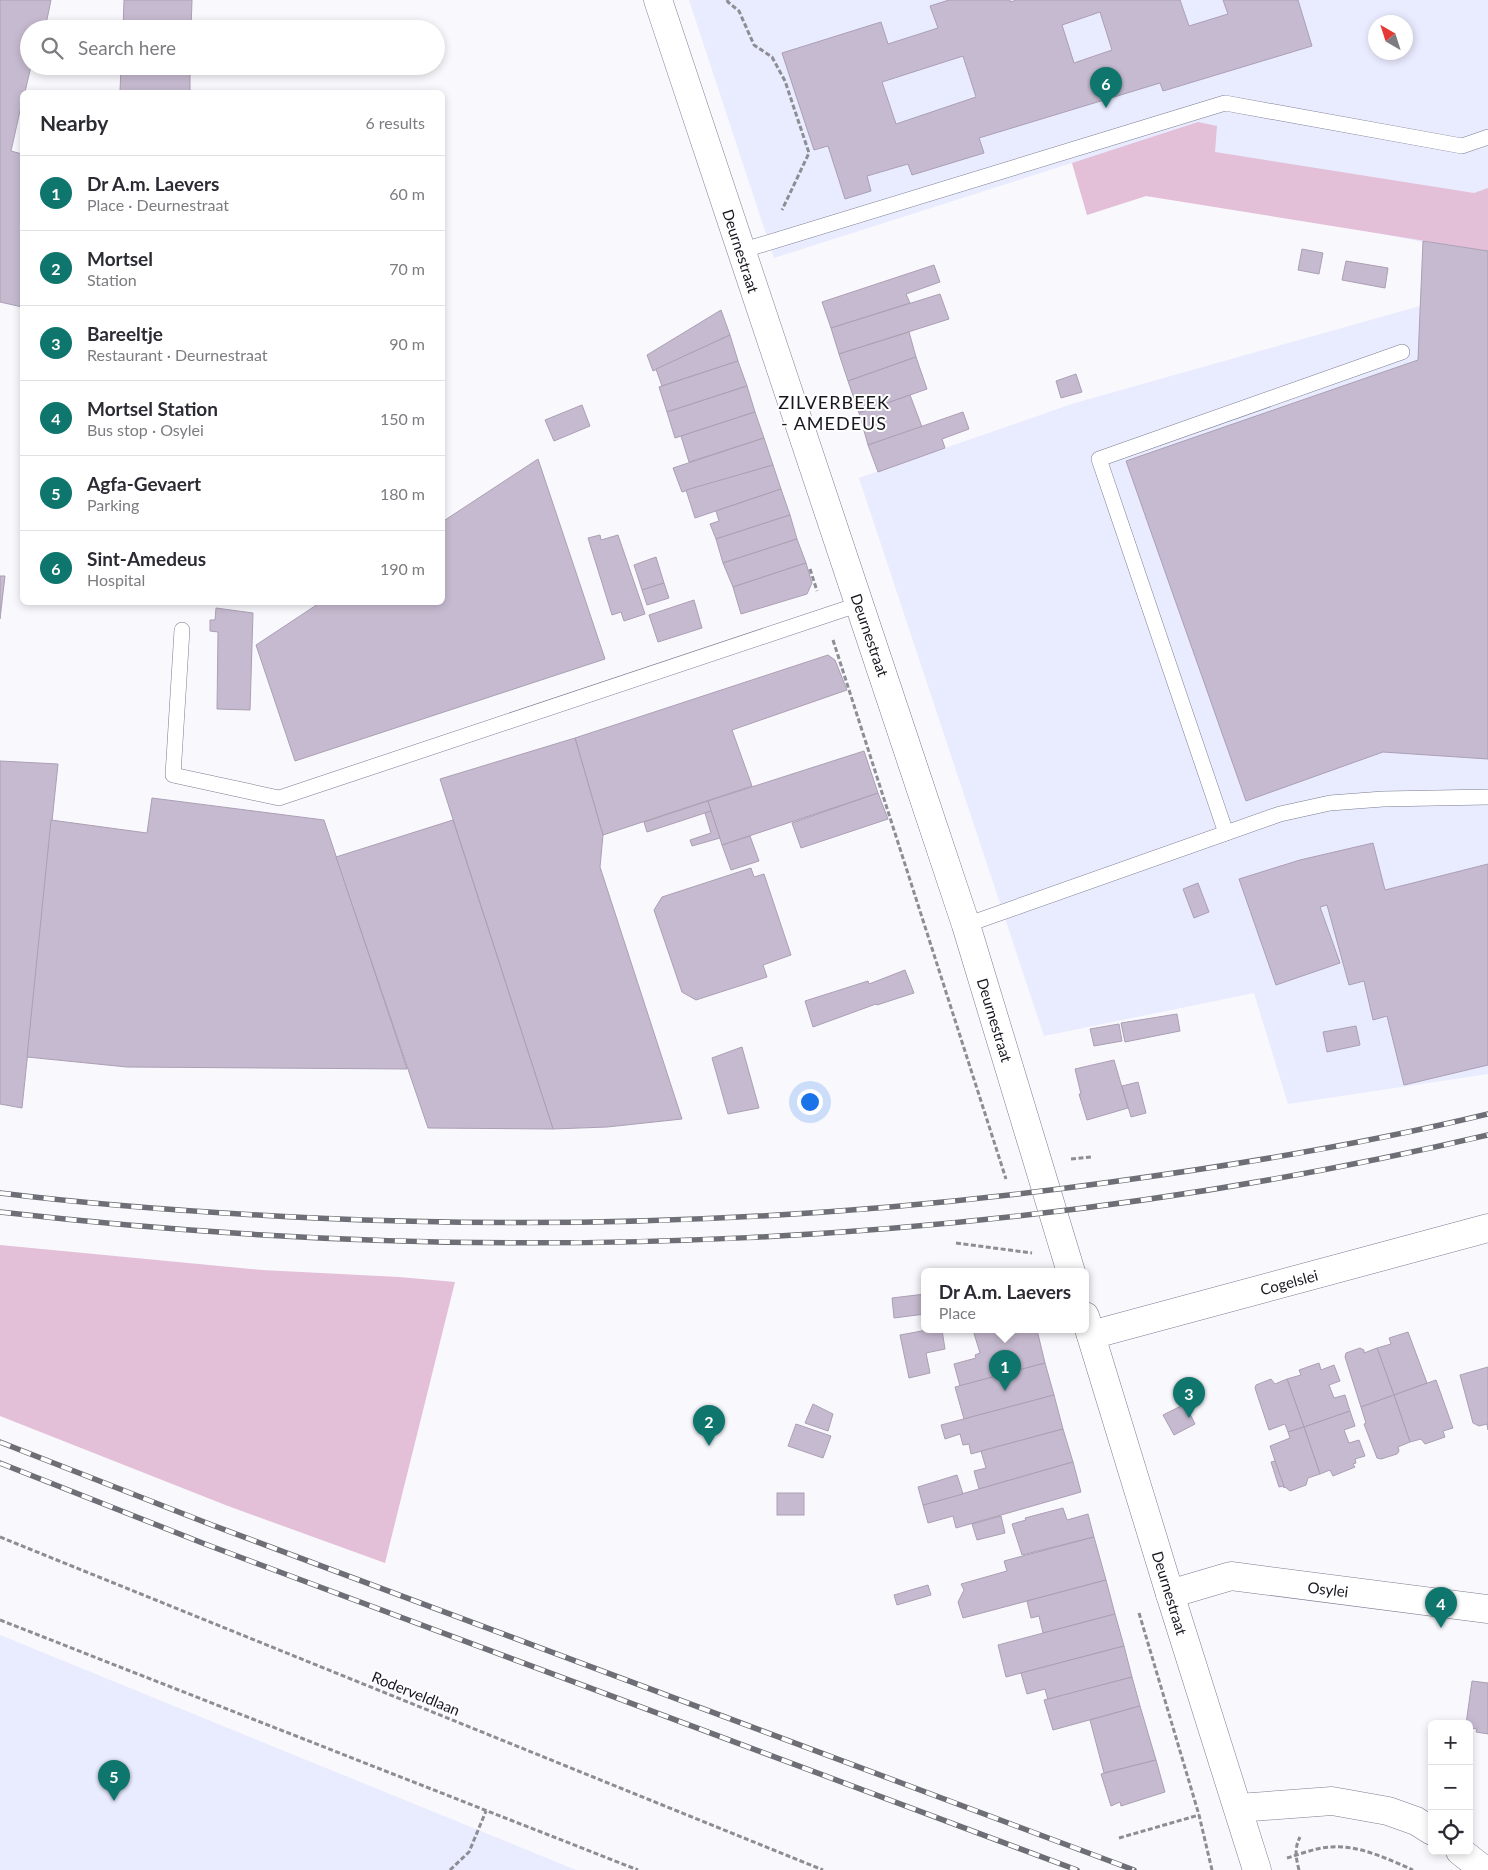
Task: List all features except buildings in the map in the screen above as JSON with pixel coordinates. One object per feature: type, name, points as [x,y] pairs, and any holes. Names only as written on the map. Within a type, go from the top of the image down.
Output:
[{"type":"street","name":"Deurnestraat","points":[[658,0],[966,925],[1070,1268]]},
{"type":"street","name":"Cogelslei","points":[[1089,1326],[1488,1228]]},
{"type":"street","name":"Deurnestraat","points":[[1089,1329],[1257,1868]]},
{"type":"street","name":"Osylei","points":[[1170,1594],[1231,1576],[1488,1609]]},
{"type":"street","points":[[1238,1808],[1332,1801],[1388,1811],[1416,1821],[1428,1828]]},
{"type":"street","points":[[1465,1855],[1484,1870]]},
{"type":"lane","points":[[741,251],[1225,103],[1462,146],[1488,137]]},
{"type":"lane","points":[[1226,833],[1099,459],[1402,352]]},
{"type":"lane","points":[[182,630],[173,775],[279,798],[860,604]]},
{"type":"lane","points":[[966,925],[1280,814],[1330,803],[1382,799],[1488,797]]},
{"type":"path","points":[[727,0],[739,11],[754,45],[772,57],[785,81],[809,152],[778,217],[773,241]]},
{"type":"path","points":[[956,1243],[1032,1253],[1063,1247]]},
{"type":"path","name":"Roderveldlaan","points":[[0,1537],[824,1870]]},
{"type":"path","points":[[0,1620],[638,1870]]},
{"type":"path","points":[[450,1870],[469,1852],[486,1811]]},
{"type":"path","points":[[1120,1838],[1199,1815]]},
{"type":"path","points":[[1299,1870],[1295,1856],[1331,1847],[1361,1850],[1413,1870]]},
{"type":"shaded area","points":[[689,0],[1488,0],[1488,1074],[1288,1104],[1254,993],[1044,1036],[859,478],[1075,403],[1420,306],[1423,242],[1322,222],[1146,196],[1087,215],[1072,163],[774,258]]},
{"type":"shaded area","points":[[1198,122],[1217,126],[1215,152],[1474,193],[1488,188],[1488,251],[1146,196],[1087,215],[1072,163]]},
{"type":"shaded area","points":[[0,1245],[262,1270],[399,1277],[455,1282],[385,1563],[228,1506],[0,1416]]},
{"type":"shaded area","points":[[0,1635],[576,1870],[0,1870]]},
{"type":"railway","points":[[0,1193],[78,1202],[236,1214],[415,1221],[614,1222],[813,1213],[1012,1195],[1111,1182],[1300,1153],[1488,1114]]},
{"type":"railway","points":[[0,1212],[186,1230],[373,1240],[560,1243],[747,1238],[934,1224],[1120,1203],[1305,1173],[1488,1135]]},
{"type":"railway","points":[[0,1442],[212,1525],[1134,1870]]},
{"type":"railway","points":[[0,1463],[205,1544],[1077,1870]]},
{"type":"place","name":"Sint-Amedeus","points":[[1106,108]]},
{"type":"place","name":"Dr A.m. Laevers","points":[[1005,1391]]},
{"type":"place","name":"Bareeltje","points":[[1189,1418]]},
{"type":"place","name":"Mortsel","points":[[709,1446]]},
{"type":"place","name":"Mortsel Station","points":[[1441,1628]]},
{"type":"place","name":"Agfa-Gevaert","points":[[114,1801]]},
{"type":"district","name":"ZILVERBEEK - AMEDEUS","points":[[834,412]]}]
